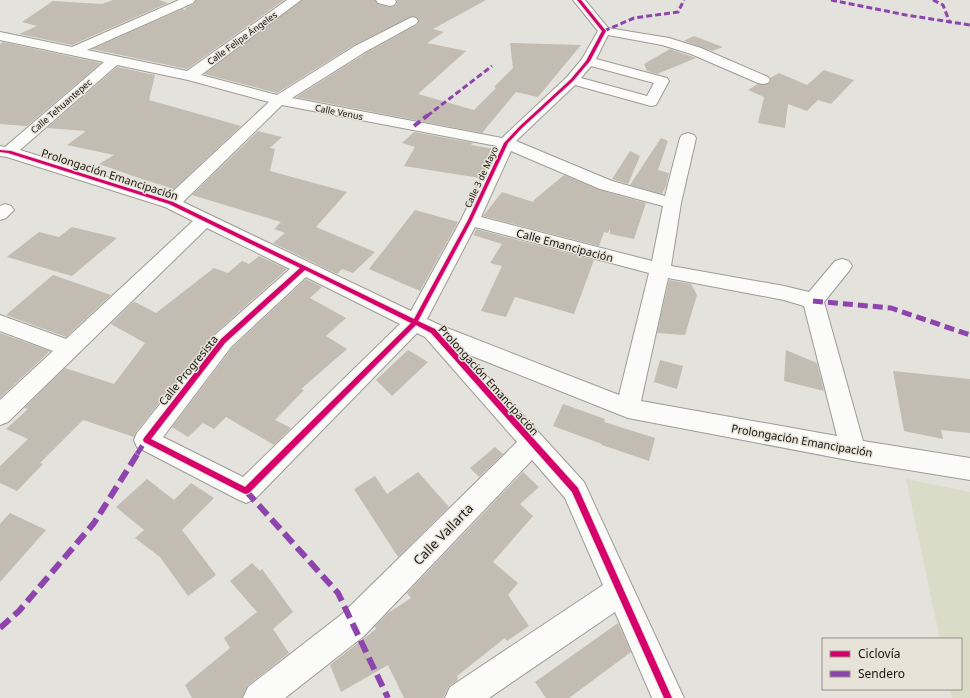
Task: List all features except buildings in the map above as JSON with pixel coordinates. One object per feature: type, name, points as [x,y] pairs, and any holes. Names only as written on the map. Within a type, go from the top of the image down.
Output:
[{"type":"street","name":"Calle Felipe Ángeles","points":[[190,76],[295,0]]},
{"type":"street","points":[[579,0],[604,31],[670,43],[696,51],[763,80]]},
{"type":"street","points":[[75,51],[179,1]]},
{"type":"street","points":[[171,203],[278,100],[360,49],[412,21]]},
{"type":"street","name":"Calle 3 de Mayo","points":[[146,440],[246,491],[424,327],[470,220],[506,143],[521,127],[572,80],[588,61],[604,31]]},
{"type":"street","name":"Calle Venus","points":[[0,36],[190,76],[278,100],[506,143],[606,185],[672,203]]},
{"type":"street","name":"Calle Tehuantepec","points":[[4,151],[114,60]]},
{"type":"street","points":[[572,80],[651,102],[662,81],[588,61]]},
{"type":"street","points":[[628,408],[660,270],[672,203],[688,138]]},
{"type":"street","name":"Prolongación Emancipación","points":[[4,151],[171,203],[424,327],[628,408],[853,450],[970,469]]},
{"type":"street","points":[[0,209],[5,210],[0,214]]},
{"type":"street","points":[[0,415],[206,219]]},
{"type":"street","name":"Calle Emancipación","points":[[470,220],[660,270],[784,293],[813,301]]},
{"type":"street","points":[[842,266],[813,301],[853,450]]},
{"type":"street","name":"Calle Progresista","points":[[146,440],[223,341],[304,268]]},
{"type":"street","points":[[0,323],[70,349]]},
{"type":"street","name":"Prolongación Emancipación","points":[[424,327],[533,442],[575,490],[668,698]]},
{"type":"street","name":"Calle Vallarta","points":[[259,698],[353,625],[533,442]]},
{"type":"street","points":[[461,698],[620,591]]},
{"type":"green space","points":[[906,479],[970,492],[970,698],[952,698],[950,690],[962,690],[962,638],[940,638]]},
{"type":"marked path","points":[[604,31],[634,18],[678,12],[684,0]]},
{"type":"marked path","points":[[831,0],[906,15],[970,25]]},
{"type":"marked path","points":[[933,0],[943,5],[950,23]]},
{"type":"marked path","points":[[414,126],[492,66]]},
{"type":"marked path","points":[[813,301],[891,308],[970,335]]},
{"type":"marked path","points":[[0,628],[19,611],[94,523],[146,440]]},
{"type":"marked path","points":[[246,491],[338,593],[388,698]]},
{"type":"cycle path","points":[[304,268],[223,341],[146,440],[246,491],[415,322],[470,220],[506,143],[521,127],[572,80],[588,61],[604,31],[579,0]]},
{"type":"cycle path","points":[[0,151],[9,152],[171,203],[433,331],[575,490],[668,698]]}]
